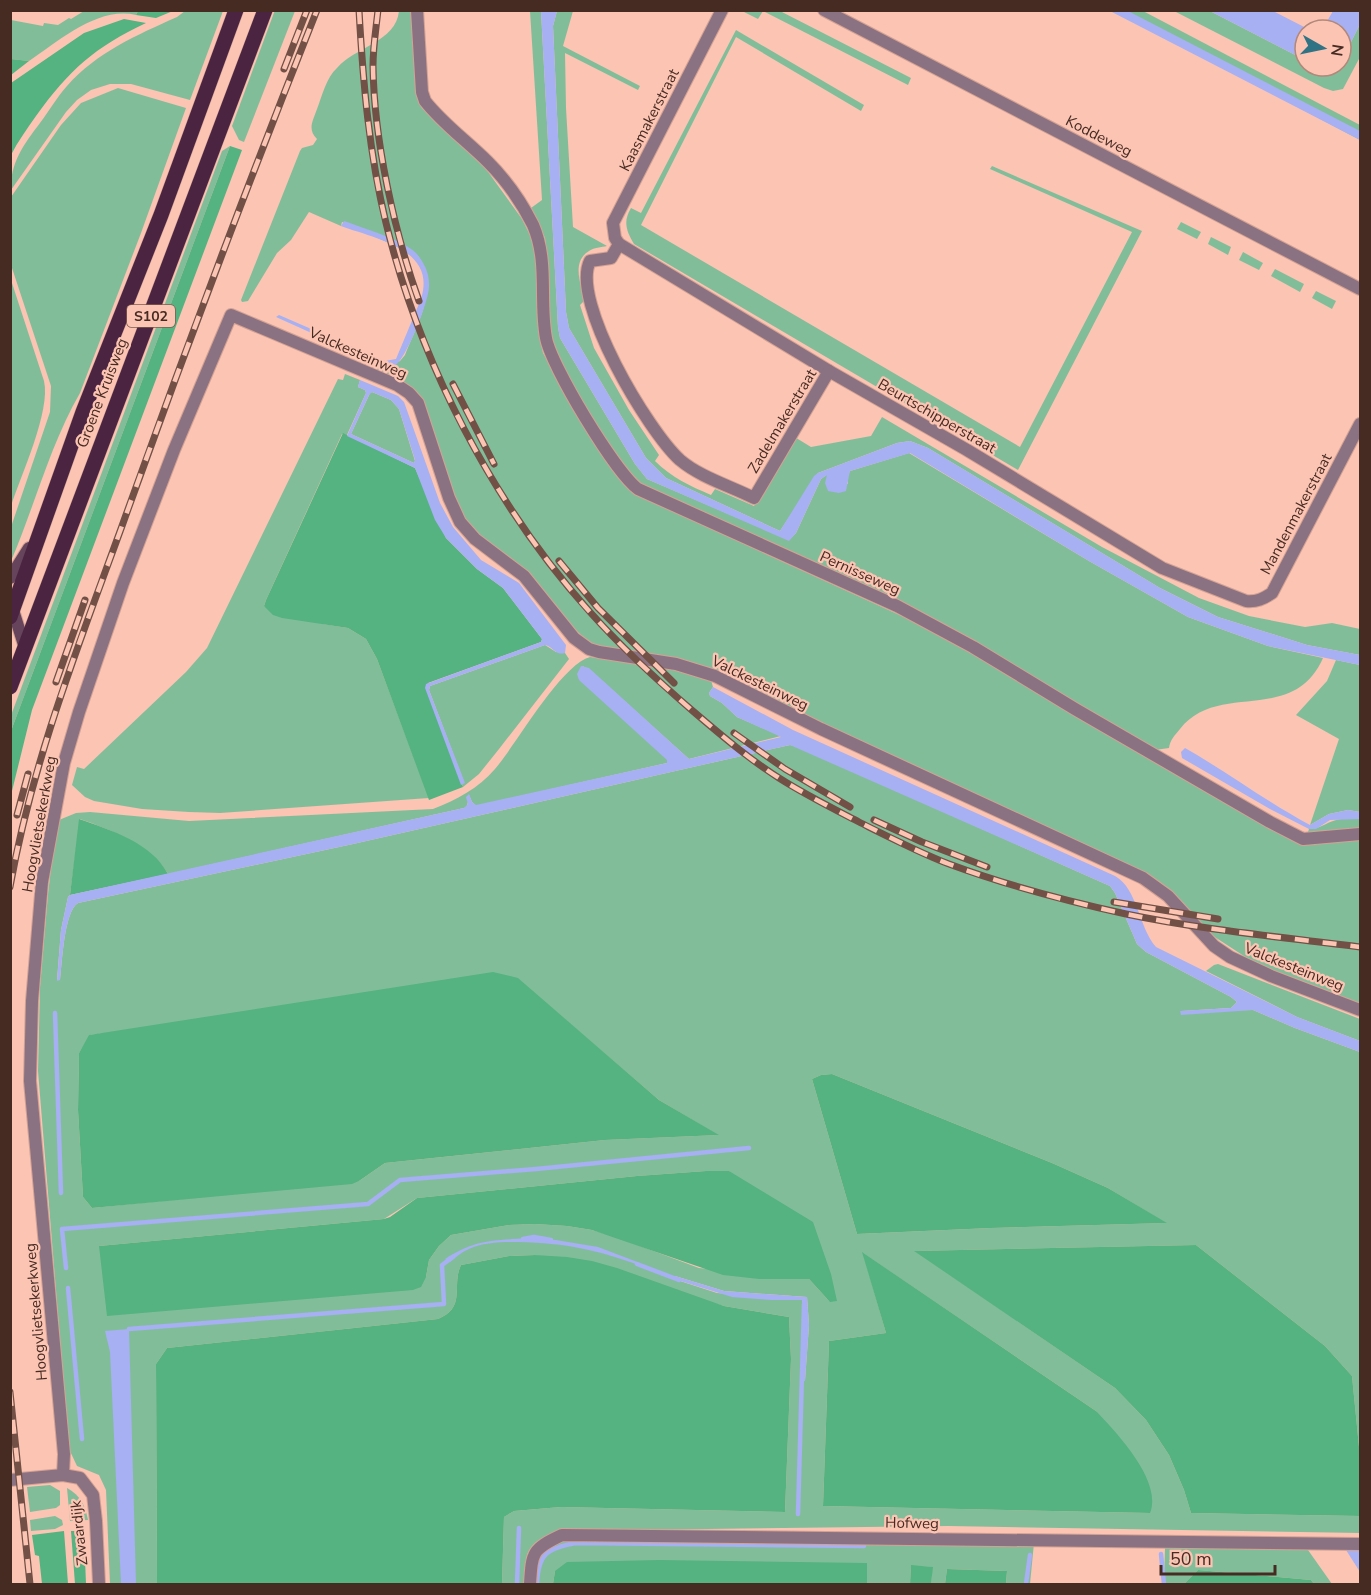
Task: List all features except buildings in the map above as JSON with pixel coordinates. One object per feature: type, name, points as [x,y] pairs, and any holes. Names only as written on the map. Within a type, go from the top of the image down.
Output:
[{"type":"main road","name":"Groene Kruisweg","points":[[13,617],[41,529],[83,412],[161,215],[236,10]]},
{"type":"main road","name":"Groene Kruisweg","points":[[10,687],[266,10]]},
{"type":"main road","points":[[10,578],[41,529]]},
{"type":"main road","points":[[13,617],[35,621]]},
{"type":"main road","points":[[13,617],[25,648]]},
{"type":"street","name":"Pernisseweg","points":[[417,10],[422,92],[425,101],[489,163],[510,189],[532,224],[540,244],[545,327],[551,357],[602,443],[629,482],[638,489],[897,606],[973,647],[1085,715],[1270,822],[1304,839],[1360,834]]},
{"type":"street","name":"Kaasmakerstraat","points":[[619,244],[615,238],[613,223],[722,10]]},
{"type":"street","name":"Koddeweg","points":[[824,10],[1360,289]]},
{"type":"street","name":"Beurtschipperstraat","points":[[619,244],[1162,568],[1246,601]]},
{"type":"street","name":"Zadelmakerstraat","points":[[619,244],[611,258],[590,261],[587,268],[585,277],[597,321],[608,351],[628,389],[668,446],[680,460],[691,467],[754,498],[830,371]]},
{"type":"street","name":"Valckesteinweg","points":[[231,315],[397,385],[409,393],[421,410],[449,498],[460,522],[475,539],[524,576],[581,644],[599,652],[676,664],[715,676],[821,729],[1143,878],[1168,896],[1214,946],[1230,957],[1271,976],[1360,1010]]},
{"type":"street","name":"Hoogvlietsekerkweg","points":[[63,1475],[64,1454],[30,1081],[32,1001],[42,882],[64,763],[79,711],[123,583],[174,450],[231,315]]},
{"type":"street","name":"Mandenmakerstraat","points":[[1246,601],[1255,602],[1272,593],[1360,424]]},
{"type":"street","points":[[10,1480],[63,1475]]},
{"type":"street","name":"Zwaardijk","points":[[63,1475],[80,1479],[93,1495],[99,1584]]},
{"type":"street","name":"Hofweg","points":[[530,1584],[531,1558],[541,1544],[562,1535],[1360,1544]]},
{"type":"green space","points":[[138,10],[173,11],[156,18],[136,15]]},
{"type":"green space","points":[[275,10],[295,11],[244,142],[239,140],[232,126]]},
{"type":"green space","points":[[84,11],[138,11],[136,15],[122,14],[93,20],[66,35],[29,61],[11,59],[11,20],[43,26],[44,23],[58,25]]},
{"type":"green space","points":[[185,11],[223,11],[190,100],[131,84],[110,84],[91,90],[66,112],[11,190],[13,171],[19,154],[67,86],[104,54]]},
{"type":"green space","points":[[399,11],[412,11],[418,100],[422,108],[486,169],[522,219],[535,245],[539,282],[539,333],[543,353],[592,440],[623,482],[637,495],[928,628],[1279,832],[1360,839],[1360,1006],[1267,971],[1207,932],[1160,882],[1144,873],[791,709],[721,672],[681,659],[603,649],[588,641],[571,626],[522,568],[479,535],[464,517],[452,493],[424,403],[375,370],[376,362],[387,366],[400,361],[405,355],[420,318],[427,293],[427,280],[418,256],[342,222],[341,226],[309,212],[291,240],[277,253],[248,301],[242,302],[300,151],[302,148],[313,145],[317,139],[312,132],[312,125],[327,82],[333,72],[345,61],[391,30]]},
{"type":"green space","points":[[530,11],[541,11],[560,338],[635,464],[647,479],[789,540],[796,533],[821,479],[828,474],[848,484],[850,471],[909,453],[1089,561],[1188,617],[1268,646],[1323,658],[1310,679],[1293,691],[1275,697],[1214,707],[1196,715],[1176,733],[1169,748],[1155,750],[974,644],[637,483],[618,460],[567,378],[550,334],[545,238],[531,208],[542,200]]},
{"type":"green space","points":[[557,11],[573,11],[563,46],[640,86],[638,90],[565,53],[573,227],[607,246],[591,250],[580,261],[579,274],[585,300],[580,305],[594,348],[629,410],[659,455],[655,461],[661,467],[681,481],[711,495],[715,489],[754,506],[793,436],[811,447],[871,436],[882,417],[1102,547],[1199,598],[1249,616],[1305,627],[1332,623],[1360,629],[1360,655],[1307,645],[1218,617],[1160,588],[928,448],[910,441],[897,443],[818,473],[780,531],[666,478],[646,458],[569,328],[566,312],[553,26]]},
{"type":"green space","points":[[745,11],[763,11],[758,19]]},
{"type":"green space","points":[[763,11],[780,11],[911,78],[908,85]]},
{"type":"green space","points":[[1117,11],[1143,11],[1360,125],[1360,140]]},
{"type":"green space","points":[[1174,11],[1210,11],[1293,54],[1293,72]]},
{"type":"green space","points":[[124,19],[146,23],[112,41],[84,61],[48,100],[11,155],[11,83],[84,33]]},
{"type":"green space","points":[[1360,24],[1360,57],[1353,70],[1353,38]]},
{"type":"green space","points":[[736,30],[864,105],[861,111],[736,37],[641,225],[1020,447],[1132,232],[990,169],[992,166],[1142,231],[1018,470],[634,244],[626,226],[631,208],[641,213]]},
{"type":"green space","points":[[11,59],[29,61],[11,75]]},
{"type":"green space","points":[[1305,78],[1349,78],[1343,89],[1333,91]]},
{"type":"green space","points":[[118,88],[186,108],[80,393],[51,454],[11,561],[11,527],[50,412],[51,386],[11,265],[11,197],[61,125],[81,103]]},
{"type":"green space","points":[[230,146],[11,731],[10,718],[222,151]]},
{"type":"green space","points":[[230,146],[242,150],[32,710],[11,795],[11,731]]},
{"type":"green space","points":[[1181,222],[1201,232],[1197,239],[1177,229]]},
{"type":"green space","points":[[1211,237],[1231,247],[1228,255],[1208,244]]},
{"type":"green space","points":[[1243,252],[1263,263],[1259,270],[1239,260]]},
{"type":"green space","points":[[1275,269],[1304,284],[1300,292],[1271,276]]},
{"type":"green space","points":[[11,280],[44,381],[45,394],[34,443],[11,506]]},
{"type":"green space","points":[[1316,291],[1336,301],[1332,309],[1312,298]]},
{"type":"green space","points":[[345,374],[360,380],[358,387],[366,393],[347,435],[342,434],[264,606],[323,624],[348,628],[366,639],[377,659],[429,798],[220,813],[142,809],[94,801],[85,797],[72,785],[77,767],[84,769],[186,672],[207,648],[338,379],[343,380]]},
{"type":"green space","points":[[372,392],[391,400],[399,409],[414,463],[351,434]]},
{"type":"green space","points":[[343,433],[415,468],[446,538],[477,569],[503,588],[542,639],[541,642],[428,683],[426,688],[463,787],[429,800],[377,659],[366,639],[348,628],[282,618],[273,615],[264,606]]},
{"type":"green space","points":[[545,645],[556,652],[565,653],[569,659],[479,774],[463,787],[464,782],[429,690],[430,686]]},
{"type":"green space","points":[[590,657],[677,669],[711,680],[713,687],[709,693],[710,696],[722,703],[737,717],[781,736],[689,759],[589,669],[582,666],[668,760],[667,763],[476,806],[469,795],[467,807],[464,808],[168,874],[152,855],[141,847],[117,833],[80,819],[70,895],[61,930],[57,980],[60,980],[70,916],[78,903],[353,844],[790,745],[795,746],[1110,886],[1137,944],[1146,952],[1237,1002],[1231,1008],[1181,1011],[1253,1010],[1360,1052],[1360,1457],[1352,1376],[1325,1346],[1196,1245],[915,1251],[1115,1388],[1146,1420],[1169,1455],[1191,1513],[1360,1516],[1360,1533],[948,1526],[556,1531],[538,1541],[529,1551],[525,1584],[502,1584],[504,1517],[514,1511],[561,1507],[785,1512],[791,1359],[789,1317],[724,1306],[535,1255],[509,1256],[461,1265],[455,1302],[447,1314],[438,1319],[167,1348],[156,1364],[157,1584],[110,1584],[106,1490],[99,1475],[77,1466],[69,1449],[38,1071],[40,987],[48,894],[56,826],[59,820],[76,813],[90,812],[189,821],[433,809],[467,793],[489,776],[553,689],[578,663]],"holes":[[[518,979],[659,1100],[718,1135],[605,1140],[385,1163],[359,1181],[92,1208],[83,1197],[78,1110],[79,1053],[90,1035]],[[832,1074],[1052,1163],[1108,1188],[1166,1223],[857,1234],[812,1079]],[[729,1171],[830,1302],[809,1279],[699,1268],[616,1237],[567,1226],[509,1225],[451,1235],[429,1260],[426,1277],[99,1246],[384,1219],[417,1198],[637,1176]],[[863,1253],[1096,1411],[1150,1513],[823,1506],[829,1341],[886,1333]],[[675,1276],[724,1291],[807,1297],[809,1325],[805,1380],[803,1381],[802,1300],[717,1293],[674,1279]]]},
{"type":"green space","points":[[1336,660],[1360,665],[1360,812],[1348,810],[1329,814],[1310,825],[1339,739],[1296,715],[1327,681]]},
{"type":"green space","points":[[79,819],[130,839],[152,854],[168,874],[70,895]]},
{"type":"green space","points":[[1341,819],[1360,819],[1360,831],[1307,835],[1309,829]]},
{"type":"green space","points":[[1218,964],[1360,1019],[1360,1041],[1297,1017],[1206,971]]},
{"type":"green space","points":[[493,972],[518,978],[659,1100],[719,1135],[605,1140],[385,1163],[352,1184],[92,1208],[83,1197],[78,1110],[79,1053],[89,1035]]},
{"type":"green space","points":[[832,1074],[1052,1163],[1108,1188],[1167,1223],[857,1234],[812,1079]]},
{"type":"green space","points":[[706,1171],[729,1171],[813,1222],[831,1274],[837,1301],[830,1302],[809,1279],[759,1279],[723,1275],[592,1230],[535,1224],[509,1225],[451,1235],[429,1260],[426,1277],[421,1287],[413,1290],[107,1316],[99,1246],[384,1219],[417,1198]]},
{"type":"green space","points":[[1196,1245],[1325,1346],[1352,1376],[1360,1457],[1360,1516],[1191,1513],[1169,1455],[1146,1420],[1115,1388],[914,1251]]},
{"type":"green space","points":[[862,1252],[1096,1411],[1115,1431],[1144,1472],[1152,1500],[1150,1513],[823,1506],[829,1341],[886,1333]]},
{"type":"green space","points":[[535,1255],[592,1261],[724,1306],[789,1317],[791,1359],[785,1512],[561,1507],[514,1511],[504,1517],[502,1584],[157,1584],[156,1364],[167,1348],[438,1319],[447,1314],[455,1302],[461,1265],[509,1256]]},
{"type":"green space","points":[[50,1485],[60,1491],[60,1505],[56,1508],[30,1512],[27,1487]]},
{"type":"green space","points":[[67,1488],[82,1501],[88,1520],[70,1521]]},
{"type":"green space","points":[[55,1516],[62,1520],[63,1525],[55,1529],[31,1531],[30,1520]]},
{"type":"green space","points":[[64,1531],[68,1584],[42,1584],[39,1556],[35,1555],[32,1535]]},
{"type":"green space","points":[[71,1531],[81,1531],[84,1535],[86,1584],[75,1584]]},
{"type":"green space","points":[[564,1540],[1034,1543],[1030,1584],[1006,1584],[1007,1571],[947,1569],[945,1584],[931,1584],[932,1567],[911,1566],[910,1584],[867,1584],[867,1563],[555,1571],[553,1584],[531,1584],[539,1553]]},
{"type":"green space","points":[[1165,1548],[1308,1550],[1332,1584],[1314,1584],[1311,1580],[1198,1570],[1184,1584],[1164,1584]]},
{"type":"green space","points":[[659,1560],[867,1563],[867,1584],[553,1584],[555,1571],[567,1562]]},
{"type":"green space","points":[[911,1565],[933,1567],[931,1584],[910,1584]]},
{"type":"green space","points":[[947,1569],[1007,1571],[1006,1584],[945,1584]]},
{"type":"green space","points":[[1198,1570],[1311,1580],[1314,1584],[1184,1584]]},
{"type":"water","points":[[541,11],[557,11],[553,26],[566,312],[569,328],[646,458],[666,478],[780,531],[818,473],[897,443],[910,441],[928,448],[1160,588],[1218,617],[1307,645],[1360,655],[1360,665],[1268,646],[1188,617],[1089,561],[910,453],[850,471],[846,491],[839,493],[828,491],[825,483],[827,475],[821,479],[796,533],[789,541],[647,479],[635,464],[560,338]]},
{"type":"water","points":[[1110,11],[1128,11],[1360,131],[1360,140]]},
{"type":"water","points":[[1210,11],[1273,11],[1293,21],[1293,54]]},
{"type":"water","points":[[1333,11],[1360,11],[1360,24],[1353,38],[1353,18],[1329,18]]},
{"type":"water","points":[[344,221],[402,243],[416,253],[424,264],[429,282],[428,294],[405,353],[394,366],[376,362],[276,317],[279,315],[385,361],[396,359],[421,299],[424,282],[420,268],[412,257],[400,249],[341,226]]},
{"type":"water","points":[[360,380],[398,396],[404,402],[440,503],[453,527],[481,560],[519,583],[566,645],[565,653],[559,653],[545,645],[430,686],[429,690],[465,783],[461,785],[425,688],[426,684],[541,642],[542,639],[503,588],[477,569],[446,538],[435,520],[415,468],[347,436],[366,393],[358,387]],"holes":[[[372,392],[391,400],[399,409],[414,463],[351,434]]]},
{"type":"water","points":[[581,666],[589,668],[689,759],[781,737],[737,717],[722,703],[710,696],[709,693],[713,687],[793,730],[1115,876],[1129,890],[1145,929],[1156,947],[1297,1017],[1360,1041],[1360,1052],[1253,1010],[1181,1015],[1180,1011],[1231,1008],[1237,1002],[1146,952],[1137,944],[1110,886],[790,745],[353,844],[78,903],[73,908],[67,927],[60,980],[57,981],[61,930],[70,895],[464,808],[468,804],[466,797],[469,794],[476,805],[667,763],[667,760],[579,680],[577,674]]},
{"type":"water","points":[[1185,748],[1310,825],[1329,814],[1348,810],[1360,812],[1360,819],[1330,820],[1316,829],[1309,829],[1182,758],[1181,752]]},
{"type":"water","points":[[527,1238],[598,1247],[640,1263],[641,1266],[582,1248],[519,1242],[481,1245],[466,1250],[450,1262],[445,1259],[475,1244]]},
{"type":"water","points":[[675,1276],[724,1291],[807,1297],[809,1325],[805,1381],[803,1381],[802,1300],[732,1297],[674,1279]]},
{"type":"water","points":[[129,1329],[136,1584],[121,1584],[110,1352],[105,1331]]},
{"type":"water","points":[[1346,1550],[1360,1551],[1360,1572]]},
{"type":"waterway","points":[[55,1013],[61,1193]]},
{"type":"waterway","points":[[66,1268],[62,1229],[368,1204],[400,1180],[749,1148]]},
{"type":"waterway","points":[[523,1239],[534,1237],[551,1240]]},
{"type":"waterway","points":[[129,1329],[444,1304],[442,1265],[453,1257]]},
{"type":"waterway","points":[[637,1264],[679,1280]]},
{"type":"waterway","points":[[68,1288],[82,1439]]},
{"type":"waterway","points":[[798,1514],[804,1304]]},
{"type":"waterway","points":[[517,1584],[519,1528]]},
{"type":"waterway","points":[[537,1584],[540,1565],[546,1554],[558,1547],[576,1543],[864,1546]]},
{"type":"waterway","points":[[1161,1554],[1164,1584]]},
{"type":"waterway","points":[[1026,1584],[1030,1555]]},
{"type":"railway","points":[[284,69],[307,10]]},
{"type":"railway","points":[[10,887],[31,794],[73,659],[193,332],[317,10]]},
{"type":"railway","points":[[359,10],[368,117],[380,197],[401,275],[440,379],[464,430],[522,525],[590,612],[640,664],[725,738],[779,778],[859,822],[949,864],[1036,892],[1155,920],[1360,947]]},
{"type":"railway","points":[[378,10],[373,66],[381,154],[401,245],[419,301]]},
{"type":"railway","points":[[453,384],[494,464]]},
{"type":"railway","points":[[559,561],[598,608],[674,683]]},
{"type":"railway","points":[[56,682],[85,600]]},
{"type":"railway","points":[[734,733],[785,769],[850,807]]},
{"type":"railway","points":[[17,815],[28,774]]},
{"type":"railway","points":[[874,820],[922,842],[987,867]]},
{"type":"railway","points":[[1114,902],[1218,919]]},
{"type":"railway","points":[[10,1392],[30,1584]]}]
